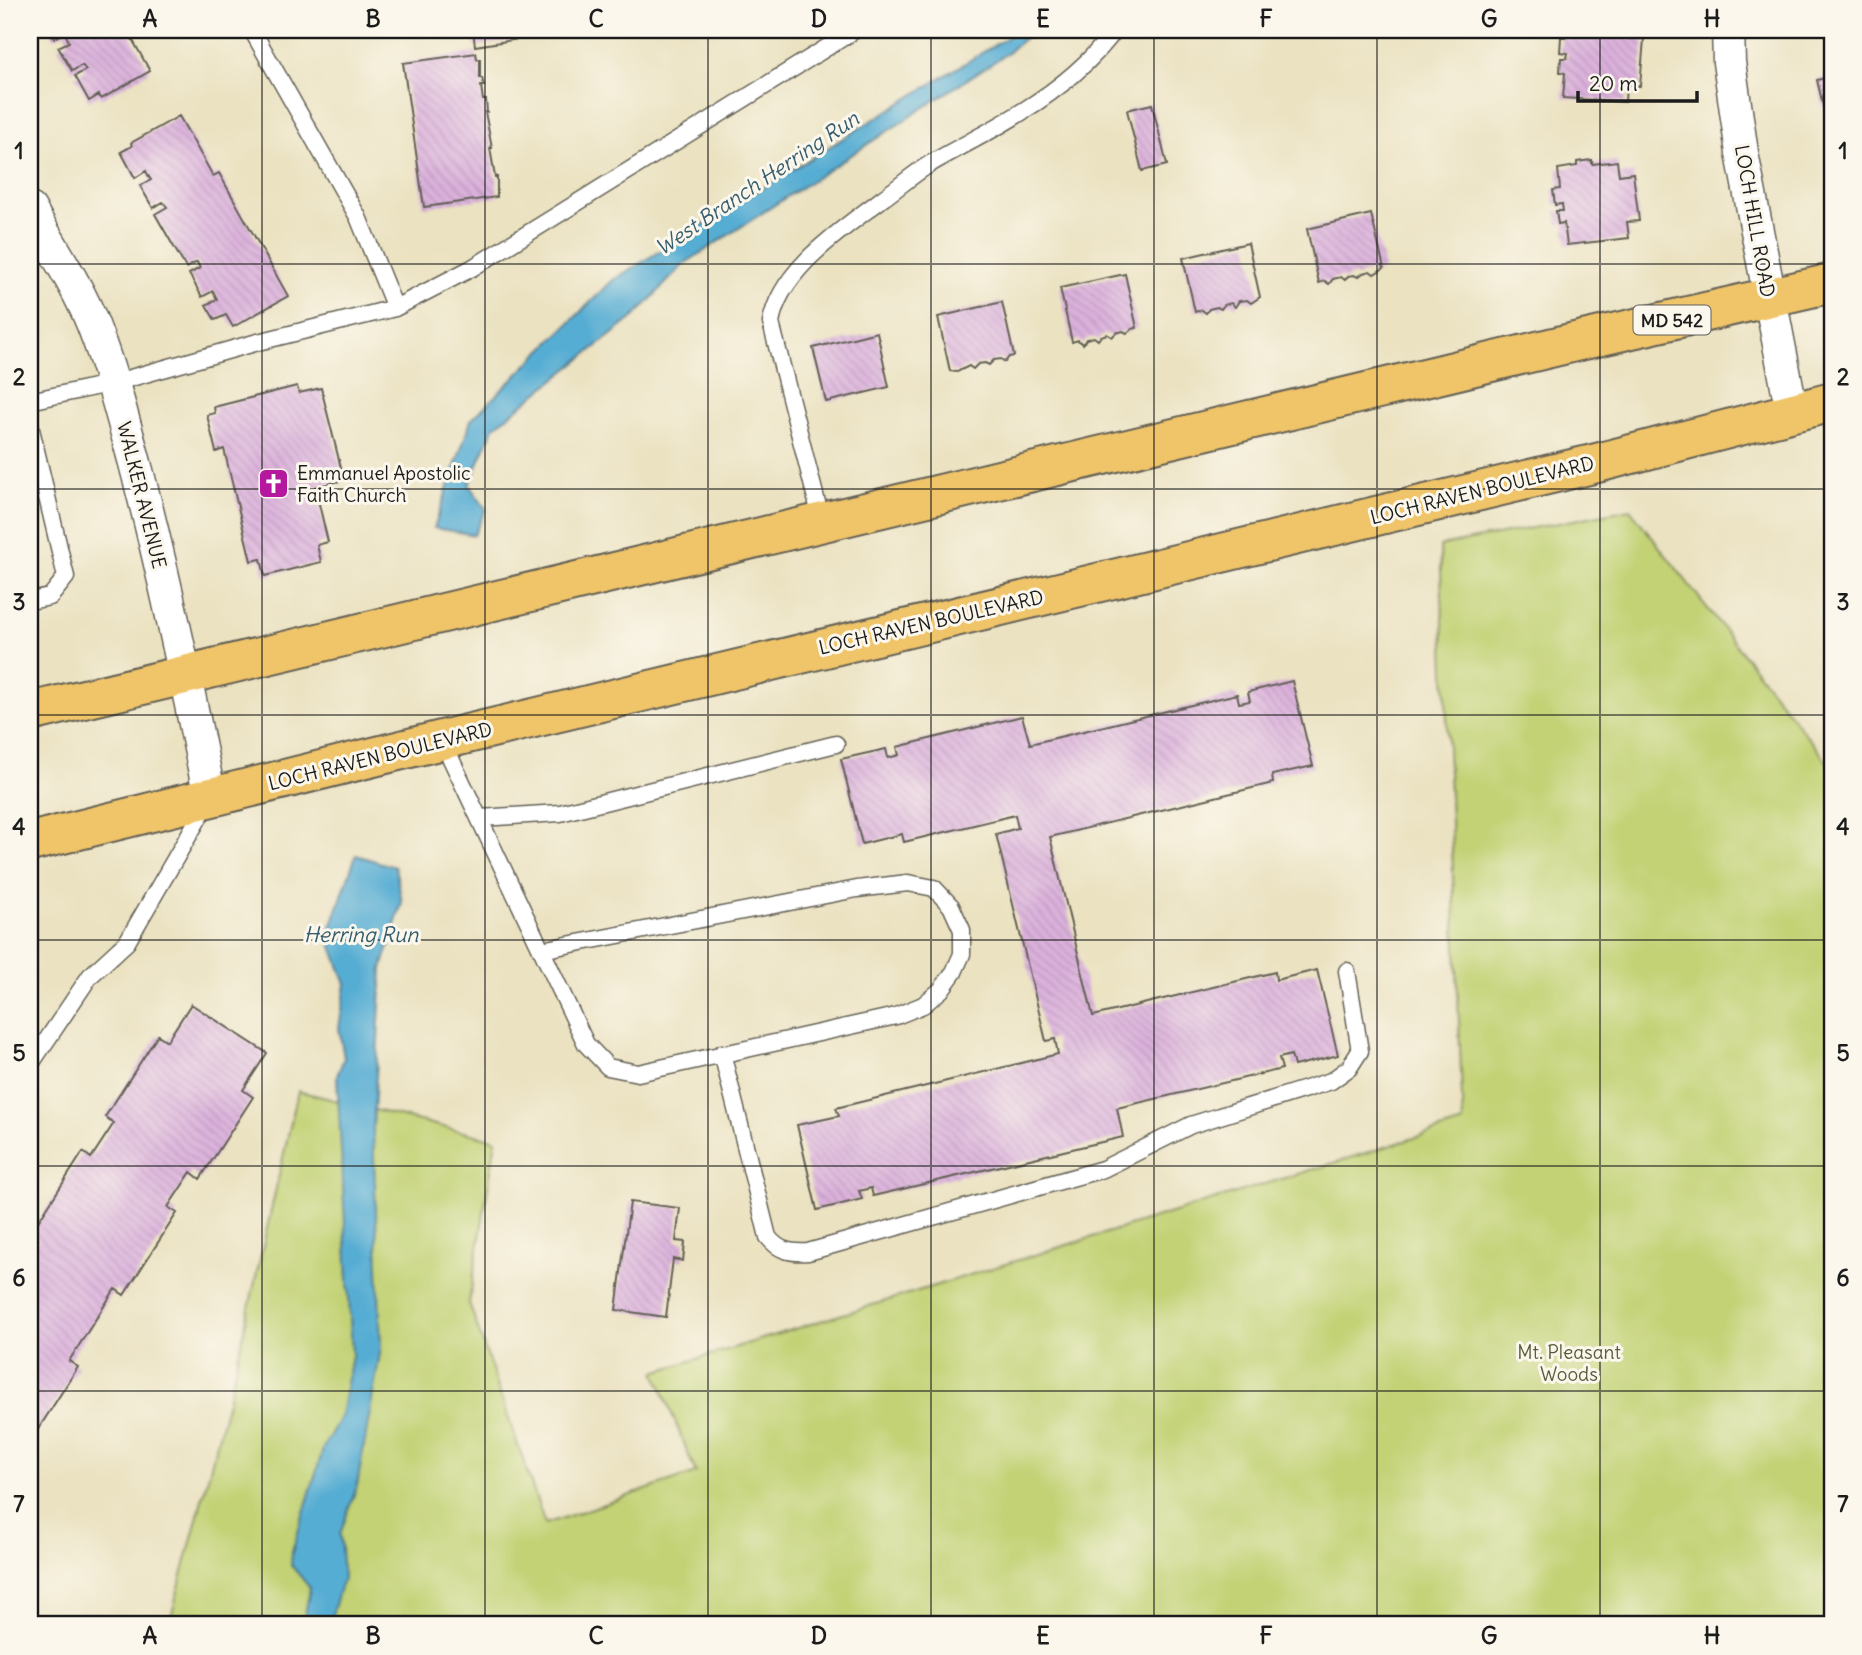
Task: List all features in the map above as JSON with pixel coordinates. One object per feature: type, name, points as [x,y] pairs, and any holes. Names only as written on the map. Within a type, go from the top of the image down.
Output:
[{"type":"main road","name":"MD 542","points":[[822,522],[1832,283]]},
{"type":"main road","name":"LOCH RAVEN BOULEVARD","points":[[30,842],[442,740],[1583,466],[1832,402]]},
{"type":"main road","points":[[30,712],[822,522]]},
{"type":"street","name":"LOCH HILL ROAD","points":[[1728,30],[1729,62],[1740,140],[1792,412]]},
{"type":"street","name":"WALKER AVENUE","points":[[30,209],[93,323],[113,383],[147,508],[210,798]]},
{"type":"lane","points":[[252,30],[358,217],[395,309]]},
{"type":"lane","points":[[30,401],[113,383],[258,342],[395,309],[472,268],[855,30]]},
{"type":"lane","points":[[822,522],[771,323],[774,306],[791,279],[828,241],[927,166],[1024,111],[1067,79],[1115,30]]},
{"type":"lane","points":[[30,425],[36,479],[66,578],[50,597],[30,601]]},
{"type":"lane","points":[[442,740],[480,818],[541,950],[586,1044],[608,1067],[638,1073],[896,1016],[923,1005],[948,981],[962,954],[962,930],[951,906],[934,888],[908,883],[883,884],[541,950]]},
{"type":"lane","points":[[480,818],[561,813],[836,744]]},
{"type":"lane","points":[[30,1065],[90,976],[127,942],[210,798]]},
{"type":"lane","points":[[722,1053],[768,1237],[776,1247],[791,1253],[808,1252],[1103,1169],[1191,1125],[1331,1081],[1349,1068],[1360,1051],[1347,971]]},
{"type":"green space","name":"Mt. Pleasant Woods","points":[[1630,509],[1832,768],[1832,1625],[169,1625],[228,1401],[298,1091],[496,1140],[469,1303],[545,1524],[696,1473],[655,1372],[1463,1123],[1440,546]]},
{"type":"water","points":[[1019,30],[1034,30],[1006,54],[684,264],[634,317],[494,427],[469,485],[486,509],[474,535],[434,528],[471,420],[613,280]]},
{"type":"water","name":"Herring Run","points":[[356,855],[395,867],[402,902],[382,969],[373,1130],[381,1348],[357,1486],[340,1534],[343,1578],[329,1625],[303,1625],[310,1588],[291,1565],[292,1552],[324,1446],[341,1416],[352,1355],[337,1076],[344,1058],[339,1028],[346,984],[328,936]]},
{"type":"building","points":[[49,30],[127,30],[150,71],[101,99],[99,95],[89,101],[75,76],[86,70],[82,65],[72,71],[58,47],[69,42],[65,33],[54,38]]},
{"type":"building","points":[[473,30],[569,30],[570,31],[475,46]]},
{"type":"building","points":[[1568,30],[1630,30],[1629,39],[1644,39],[1640,86],[1626,85],[1625,102],[1563,98],[1565,73],[1560,72],[1561,58],[1567,58],[1568,53],[1560,52],[1561,37],[1567,37]]},
{"type":"building","points":[[476,53],[477,59],[480,59],[480,78],[484,86],[481,86],[483,100],[486,100],[485,112],[497,177],[497,197],[424,207],[403,63]]},
{"type":"building","points":[[1832,76],[1832,139],[1831,139],[1817,80]]},
{"type":"building","points":[[1152,104],[1167,165],[1142,171],[1127,110]]},
{"type":"building","points":[[179,116],[213,176],[219,173],[288,296],[233,327],[226,315],[215,320],[206,305],[217,299],[213,291],[202,297],[189,274],[200,268],[197,262],[186,268],[155,214],[167,207],[163,202],[153,208],[140,186],[151,180],[146,171],[135,178],[121,152],[132,146],[131,143]]},
{"type":"building","points":[[1592,160],[1592,164],[1617,161],[1619,175],[1633,173],[1639,221],[1627,222],[1629,238],[1567,245],[1564,223],[1558,224],[1556,211],[1563,211],[1562,204],[1555,205],[1553,190],[1560,189],[1558,169]]},
{"type":"building","points":[[1371,214],[1384,268],[1374,274],[1370,271],[1358,277],[1348,276],[1345,280],[1341,277],[1333,279],[1329,284],[1325,281],[1319,283],[1307,229]]},
{"type":"building","points":[[1248,243],[1260,297],[1251,303],[1247,300],[1239,301],[1235,307],[1231,303],[1221,309],[1209,309],[1206,313],[1202,310],[1195,312],[1183,258]]},
{"type":"building","points":[[1125,274],[1137,328],[1127,333],[1116,333],[1112,337],[1107,334],[1098,340],[1094,337],[1086,339],[1083,344],[1078,340],[1072,342],[1060,288]]},
{"type":"building","points":[[1002,302],[1014,356],[1005,362],[1001,359],[994,360],[989,365],[978,364],[973,369],[969,366],[957,372],[950,371],[938,317]]},
{"type":"building","points":[[877,332],[889,387],[826,402],[813,348]]},
{"type":"building","points":[[297,386],[299,393],[321,388],[344,480],[315,487],[328,542],[317,545],[321,562],[265,576],[261,559],[251,561],[224,449],[216,452],[207,415],[215,413],[214,407]]},
{"type":"building","points":[[1292,681],[1313,766],[1272,775],[1273,783],[1050,837],[1093,1016],[1275,972],[1276,980],[1317,970],[1338,1055],[1294,1066],[1291,1055],[1279,1058],[1282,1069],[1117,1108],[1123,1137],[873,1196],[871,1188],[859,1191],[862,1199],[817,1210],[797,1125],[839,1116],[836,1108],[1058,1054],[1055,1039],[1046,1041],[996,834],[1018,828],[1015,815],[904,842],[902,834],[862,844],[841,759],[886,749],[888,758],[899,755],[897,747],[1022,716],[1030,744],[1237,694],[1239,703],[1250,701],[1248,692]]},
{"type":"building","points":[[191,1004],[267,1053],[243,1090],[253,1097],[200,1179],[191,1172],[168,1207],[177,1213],[124,1295],[115,1289],[69,1361],[78,1367],[30,1442],[30,1253],[38,1240],[30,1234],[83,1152],[91,1158],[114,1123],[105,1117],[158,1035],[167,1041]]},
{"type":"building","points":[[630,1202],[680,1208],[676,1241],[685,1242],[683,1261],[673,1259],[666,1317],[616,1310]]},
{"type":"place","name":"Emmanuel Apostolic Faith Church","points":[[274,484]]},
{"type":"water label","name":"West Branch Herring Run","points":[[757,183]]}]
